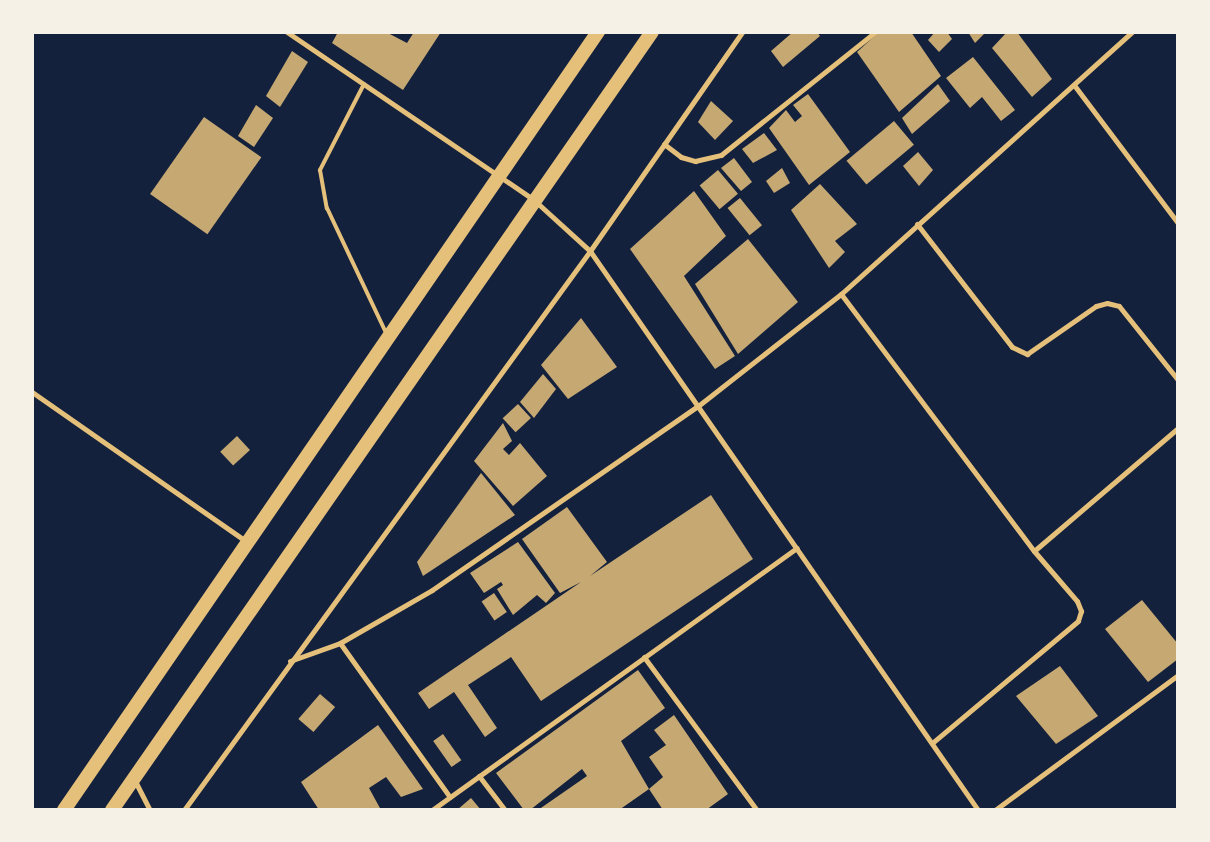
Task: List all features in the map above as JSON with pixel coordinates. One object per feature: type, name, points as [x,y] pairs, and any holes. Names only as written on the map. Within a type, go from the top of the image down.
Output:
[{"type":"highway","points":[[64,810],[249,544],[498,175],[598,32]]},
{"type":"highway","points":[[112,810],[652,32]]},
{"type":"street","points":[[287,32],[534,200],[590,251],[978,810]]},
{"type":"street","points":[[184,810],[290,661],[590,251],[742,32]]},
{"type":"street","points":[[664,144],[682,157],[695,161],[721,155],[875,32]]},
{"type":"street","points":[[290,661],[340,642],[432,590],[698,406],[841,294],[1132,32]]},
{"type":"street","points":[[1074,85],[1178,223]]},
{"type":"street","points":[[917,224],[1012,347],[1027,354],[1096,306],[1108,303],[1119,306],[1178,380]]},
{"type":"street","points":[[841,294],[1034,551],[1077,600],[1082,611],[1078,621],[932,743]]},
{"type":"street","points":[[32,392],[249,544]]},
{"type":"street","points":[[1034,551],[1178,428]]},
{"type":"street","points":[[432,810],[797,548]]},
{"type":"street","points":[[340,642],[450,797]]},
{"type":"street","points":[[644,657],[757,810]]},
{"type":"street","points":[[995,810],[1178,675]]},
{"type":"street","points":[[479,776],[505,810]]},
{"type":"street","points":[[133,778],[150,810]]},
{"type":"lane","points":[[364,84],[320,170],[328,208],[388,338]]},
{"type":"building","points":[[338,32],[386,32],[407,43],[414,32],[441,32],[403,90],[332,43]]},
{"type":"building","points":[[793,32],[817,32],[820,36],[783,67],[771,51]]},
{"type":"building","points":[[879,32],[911,32],[941,76],[899,112],[857,52]]},
{"type":"building","points":[[935,32],[947,32],[952,39],[939,52],[928,40]]},
{"type":"building","points":[[968,32],[983,32],[984,34],[975,43]]},
{"type":"building","points":[[1007,32],[1017,32],[1052,79],[1032,97],[992,48]]},
{"type":"building","points":[[292,51],[308,62],[280,107],[266,96]]},
{"type":"building","points":[[973,57],[1015,110],[1001,121],[982,97],[970,108],[946,78]]},
{"type":"building","points":[[938,84],[950,101],[912,134],[902,118]]},
{"type":"building","points":[[808,94],[850,152],[809,185],[769,128],[786,110],[795,122],[802,116],[793,105]]},
{"type":"building","points":[[711,101],[733,121],[715,140],[698,122]]},
{"type":"building","points":[[256,105],[273,118],[254,147],[238,136]]},
{"type":"building","points":[[204,117],[261,157],[207,234],[150,194]]},
{"type":"building","points":[[894,121],[914,145],[866,185],[847,161]]},
{"type":"building","points":[[764,133],[777,150],[753,163],[742,149]]},
{"type":"building","points":[[918,152],[933,170],[919,186],[903,166]]},
{"type":"building","points":[[734,158],[752,182],[741,191],[721,168]]},
{"type":"building","points":[[782,168],[790,183],[774,193],[766,181]]},
{"type":"building","points":[[718,170],[738,194],[720,209],[700,185]]},
{"type":"building","points":[[820,184],[857,224],[835,241],[845,252],[829,268],[791,210]]},
{"type":"building","points":[[694,191],[726,236],[684,276],[735,356],[715,369],[630,249]]},
{"type":"building","points":[[740,198],[762,225],[750,235],[728,208]]},
{"type":"building","points":[[748,239],[798,302],[738,354],[695,284]]},
{"type":"building","points":[[581,318],[617,367],[568,399],[541,365]]},
{"type":"building","points":[[543,374],[556,389],[534,418],[520,402]]},
{"type":"building","points":[[518,404],[531,418],[516,432],[503,418]]},
{"type":"building","points":[[503,423],[512,441],[503,449],[509,455],[520,443],[547,476],[513,506],[474,461]]},
{"type":"building","points":[[237,436],[250,450],[233,466],[220,452]]},
{"type":"building","points":[[481,473],[515,515],[423,576],[417,562]]},
{"type":"building","points":[[711,495],[753,559],[541,701],[511,657],[468,685],[497,728],[485,737],[454,692],[429,709],[418,693],[581,582],[560,593],[522,539],[567,507],[607,562],[590,576]]},
{"type":"building","points":[[518,542],[555,593],[546,603],[537,595],[513,615],[497,589],[503,585],[501,582],[484,593],[470,573]]},
{"type":"building","points":[[494,593],[507,612],[494,620],[482,601]]},
{"type":"building","points":[[1142,600],[1178,644],[1178,659],[1148,682],[1105,629]]},
{"type":"building","points":[[1060,666],[1098,716],[1056,744],[1016,696]]},
{"type":"building","points":[[638,670],[665,708],[621,741],[649,789],[619,810],[538,810],[587,776],[582,769],[530,810],[524,810],[496,773]]},
{"type":"building","points":[[320,694],[335,707],[313,732],[298,719]]},
{"type":"building","points":[[674,715],[728,794],[706,810],[663,810],[649,789],[663,777],[649,757],[666,745],[654,730]]},
{"type":"building","points":[[378,725],[423,789],[401,797],[386,777],[369,788],[381,810],[319,810],[301,782]]},
{"type":"building","points":[[443,734],[461,760],[452,767],[433,741]]},
{"type":"building","points":[[471,798],[481,810],[457,810]]}]
